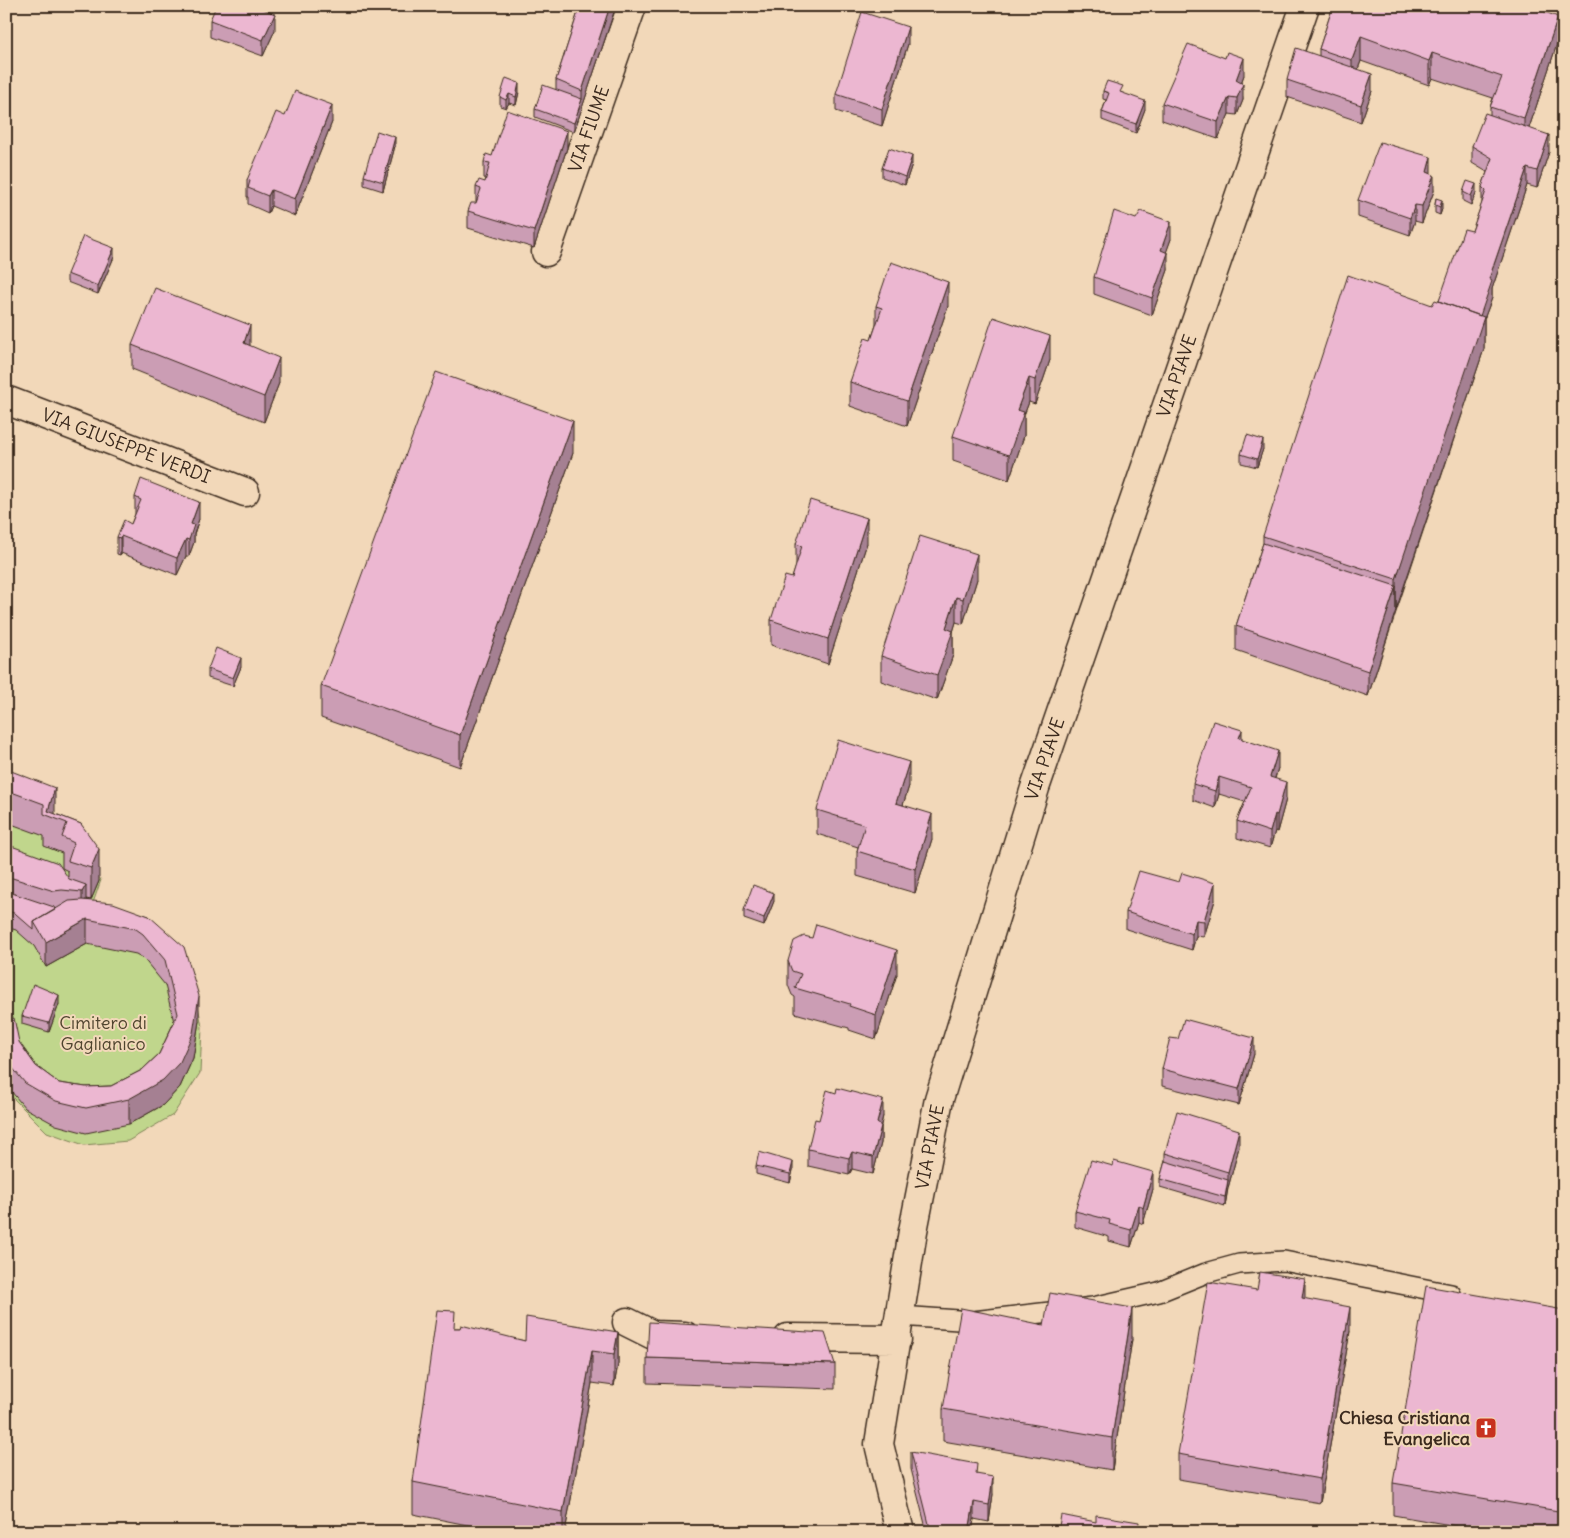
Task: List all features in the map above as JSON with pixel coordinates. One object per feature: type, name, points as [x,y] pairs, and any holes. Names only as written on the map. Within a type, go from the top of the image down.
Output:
[{"type":"street","name":"VIA FIUME","points":[[546,252],[632,6]]},
{"type":"street","name":"VIA PIAVE","points":[[900,1532],[879,1444],[913,1231],[939,1098],[988,934],[1035,788],[1305,6]]},
{"type":"street","name":"VIA GIUSEPPE VERDI","points":[[6,400],[245,492]]},
{"type":"street","points":[[627,1322],[652,1335],[711,1336]]},
{"type":"street","points":[[760,1337],[899,1327]]},
{"type":"lane","points":[[899,1327],[973,1321],[1094,1307],[1159,1292],[1206,1273],[1239,1264],[1284,1261],[1468,1298]]},
{"type":"green space","name":"Cimitero di Gaglianico","points":[[6,797],[86,861],[101,880],[87,920],[196,995],[202,1027],[200,1073],[173,1115],[128,1141],[84,1145],[47,1132],[11,1096],[6,1107]]},
{"type":"building","points":[[216,6],[256,6],[275,14],[263,40],[210,20]]},
{"type":"building","points":[[580,6],[610,6],[582,91],[556,80]]},
{"type":"building","points":[[1333,6],[1529,6],[1558,17],[1524,118],[1490,107],[1502,77],[1432,53],[1429,61],[1361,36],[1352,60],[1319,49]]},
{"type":"building","points":[[862,12],[908,27],[882,109],[836,94]]},
{"type":"building","points":[[1188,44],[1225,58],[1227,52],[1244,58],[1236,80],[1243,84],[1237,98],[1229,97],[1218,122],[1162,103]]},
{"type":"building","points":[[1296,48],[1372,74],[1361,105],[1287,80]]},
{"type":"building","points":[[506,78],[519,83],[516,97],[509,94],[506,100],[500,97]]},
{"type":"building","points":[[1107,81],[1123,86],[1120,92],[1145,101],[1136,124],[1102,112],[1109,93],[1103,91]]},
{"type":"building","points":[[543,85],[582,99],[574,123],[535,109]]},
{"type":"building","points":[[295,91],[332,105],[295,199],[271,190],[268,196],[248,188],[250,181],[247,180],[276,112],[285,116]]},
{"type":"building","points":[[507,110],[567,131],[534,231],[468,211],[471,203],[476,203],[481,189],[476,187],[479,180],[485,182],[490,163],[484,162],[486,154],[492,156]]},
{"type":"building","points":[[1485,113],[1549,135],[1537,171],[1527,168],[1489,279],[1492,281],[1480,316],[1439,301],[1464,229],[1472,231],[1486,191],[1482,187],[1492,158],[1472,146]]},
{"type":"building","points":[[377,131],[395,137],[383,182],[364,176]]},
{"type":"building","points":[[1380,142],[1431,157],[1427,172],[1434,175],[1422,206],[1415,205],[1410,218],[1358,200]]},
{"type":"building","points":[[889,148],[912,156],[905,177],[882,168]]},
{"type":"building","points":[[1467,181],[1476,184],[1471,196],[1463,192]]},
{"type":"building","points":[[1436,198],[1442,200],[1440,207],[1435,205]]},
{"type":"building","points":[[1114,211],[1136,219],[1141,211],[1171,222],[1161,250],[1168,253],[1152,298],[1094,277]]},
{"type":"building","points":[[83,236],[114,248],[98,286],[67,274]]},
{"type":"building","points":[[891,262],[948,282],[907,401],[850,382],[865,338],[871,340],[882,308],[876,306]]},
{"type":"building","points":[[1348,275],[1432,305],[1435,300],[1484,317],[1396,579],[1263,536]]},
{"type":"building","points":[[155,288],[250,325],[244,343],[279,358],[264,397],[132,345]]},
{"type":"building","points":[[993,317],[1050,336],[1035,380],[1029,378],[1017,410],[1024,412],[1009,455],[953,436]]},
{"type":"building","points":[[436,372],[573,421],[460,735],[321,686]]},
{"type":"building","points":[[1247,435],[1263,440],[1257,459],[1241,454]]},
{"type":"building","points":[[141,479],[199,502],[191,524],[194,525],[189,540],[186,539],[177,558],[121,536],[120,538],[117,537],[124,520],[131,524],[141,500],[135,497]]},
{"type":"building","points":[[810,500],[867,518],[828,639],[771,620],[785,576],[792,578],[802,546],[796,544]]},
{"type":"building","points":[[920,536],[977,554],[963,599],[956,597],[946,628],[953,631],[937,675],[881,656]]},
{"type":"building","points":[[1263,543],[1396,586],[1368,671],[1236,626]]},
{"type":"building","points":[[216,648],[241,658],[233,678],[208,669]]},
{"type":"building","points":[[1213,721],[1242,730],[1239,738],[1278,751],[1270,777],[1286,782],[1270,832],[1237,821],[1251,787],[1219,777],[1215,791],[1193,784]]},
{"type":"building","points":[[838,740],[909,762],[896,803],[932,814],[915,869],[857,851],[865,825],[817,810]]},
{"type":"building","points":[[6,769],[55,788],[48,811],[81,824],[99,849],[91,868],[68,861],[74,843],[62,837],[67,823],[44,814],[44,804],[6,790]]},
{"type":"building","points":[[6,844],[58,863],[69,879],[86,885],[82,892],[54,891],[6,876]]},
{"type":"building","points":[[1139,871],[1179,882],[1182,873],[1215,883],[1204,921],[1196,920],[1192,934],[1126,912]]},
{"type":"building","points":[[753,885],[774,893],[764,918],[744,910]]},
{"type":"building","points":[[6,891],[54,907],[55,910],[34,922],[34,930],[16,914],[6,910]]},
{"type":"building","points":[[82,900],[113,903],[149,916],[184,947],[199,996],[193,1033],[180,1062],[163,1080],[129,1099],[86,1108],[56,1101],[25,1083],[6,1060],[6,1020],[14,1018],[19,1042],[36,1066],[59,1083],[86,1087],[111,1086],[142,1070],[159,1054],[178,1014],[165,960],[143,934],[136,929],[87,919],[46,942],[34,922],[69,901]]},
{"type":"building","points":[[816,924],[897,950],[876,1015],[849,1006],[850,1004],[795,988],[801,974],[792,971],[788,961],[794,941],[804,936],[812,938]]},
{"type":"building","points":[[33,984],[59,995],[49,1023],[22,1016]]},
{"type":"building","points":[[1184,1019],[1254,1038],[1239,1089],[1162,1069],[1170,1038],[1178,1039]]},
{"type":"building","points":[[837,1088],[883,1100],[877,1123],[881,1126],[873,1157],[852,1152],[849,1158],[808,1149],[815,1119],[819,1120],[827,1090],[836,1093]]},
{"type":"building","points":[[1177,1111],[1239,1130],[1228,1172],[1165,1153]]},
{"type":"building","points":[[759,1152],[793,1162],[790,1174],[756,1166]]},
{"type":"building","points":[[1091,1160],[1113,1166],[1114,1161],[1153,1172],[1143,1208],[1139,1205],[1131,1230],[1109,1224],[1110,1220],[1075,1211]]},
{"type":"building","points":[[1165,1161],[1228,1180],[1225,1197],[1160,1179]]},
{"type":"building","points":[[1260,1272],[1305,1279],[1302,1298],[1350,1307],[1320,1479],[1178,1454],[1208,1282],[1257,1290]]},
{"type":"building","name":"Chiesa Cristiana Evangelica","points":[[1426,1286],[1564,1310],[1564,1512],[1393,1483]]},
{"type":"building","points":[[1050,1293],[1132,1308],[1112,1438],[943,1409],[961,1308],[1044,1325]]},
{"type":"building","points":[[437,1310],[455,1311],[454,1328],[460,1328],[461,1325],[525,1341],[526,1317],[618,1332],[614,1354],[592,1351],[563,1512],[413,1482]]},
{"type":"building","points":[[649,1322],[825,1333],[835,1364],[647,1358]]},
{"type":"building","points":[[911,1452],[977,1464],[976,1474],[993,1477],[989,1505],[974,1502],[969,1532],[931,1532]]},
{"type":"building","points":[[1061,1515],[1096,1522],[1096,1515],[1139,1522],[1138,1532],[1058,1532]]},
{"type":"place","name":"Chiesa Cristiana Evangelica","points":[[1486,1428]]}]
